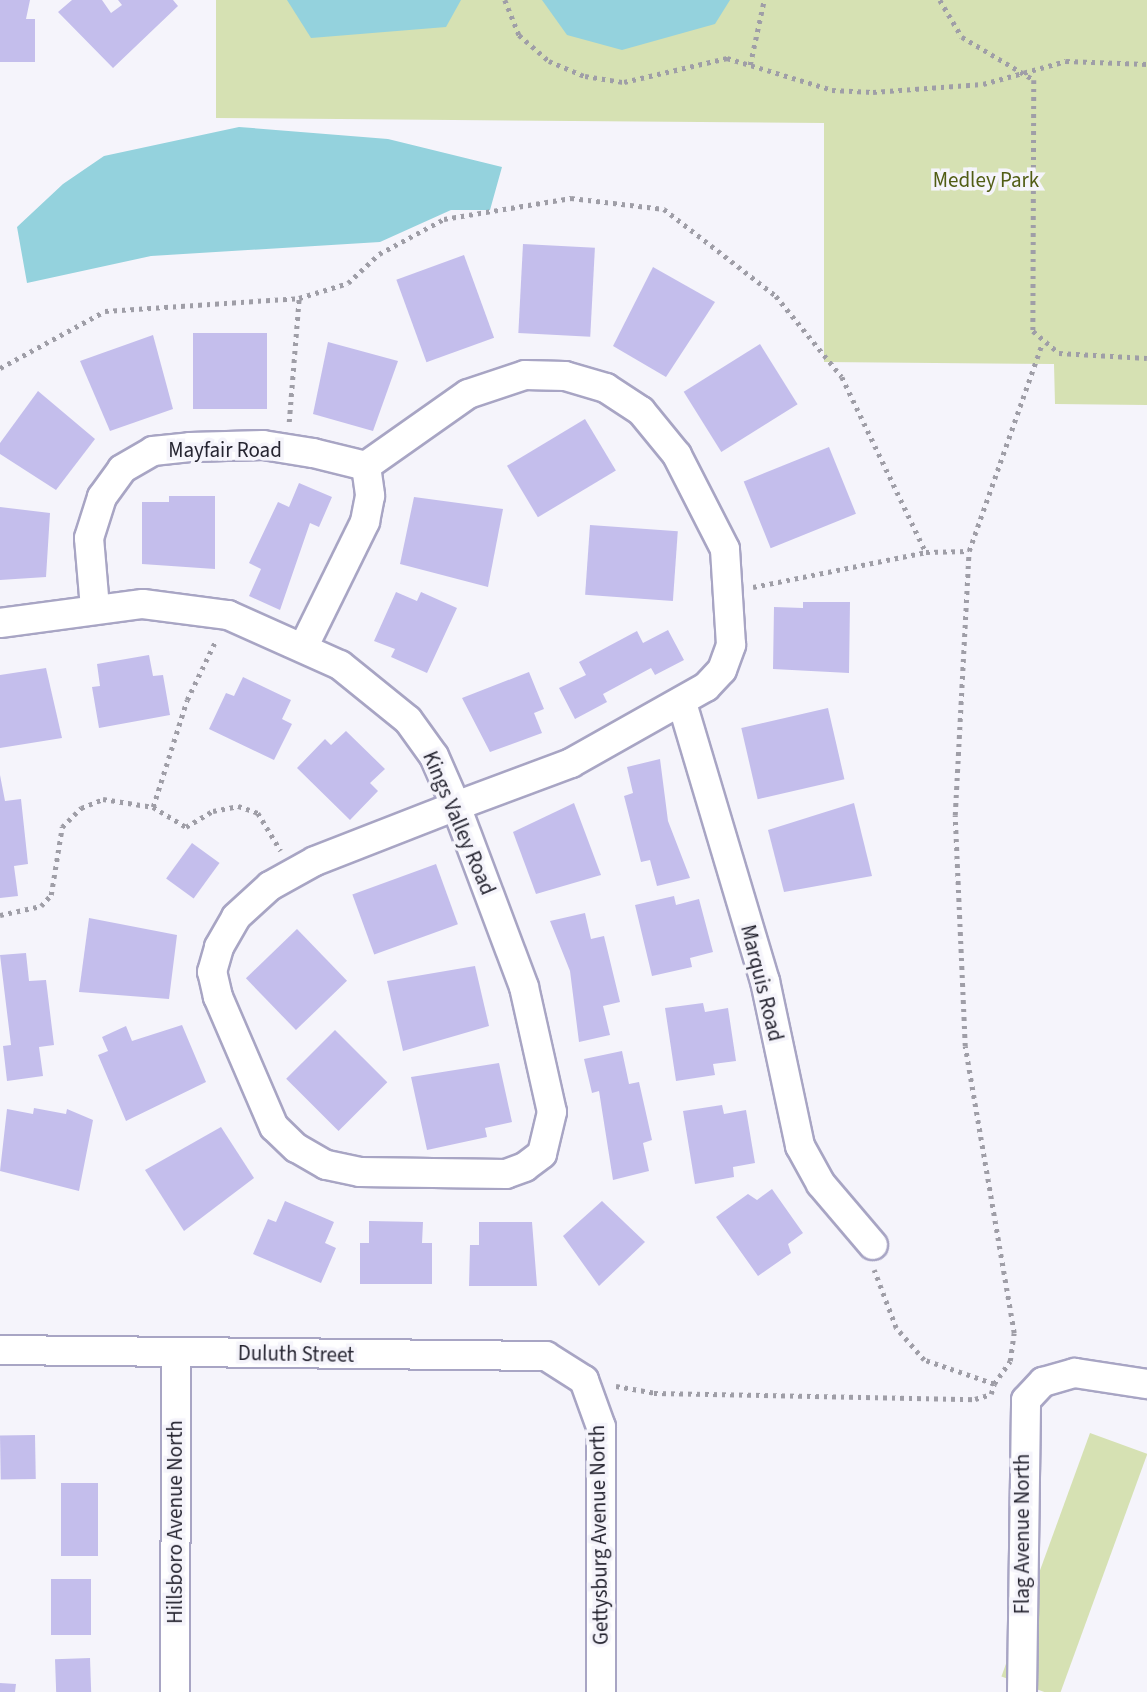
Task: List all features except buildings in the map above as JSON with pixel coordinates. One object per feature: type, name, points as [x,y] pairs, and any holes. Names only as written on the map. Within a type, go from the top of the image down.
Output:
[{"type":"street","points":[[293,873],[456,806],[572,763],[682,703],[722,670],[731,645],[730,591],[712,514],[677,455],[641,411],[606,387],[565,376],[496,382],[468,394],[366,466],[365,522],[303,648]]},
{"type":"street","name":"Mayfair Road","points":[[95,608],[89,538],[102,497],[121,469],[153,451],[286,448],[366,466]]},
{"type":"street","name":"Kings Valley Road","points":[[0,623],[95,608],[184,605],[228,615],[340,665],[399,711],[434,756],[456,806],[524,987],[552,1112],[542,1154],[506,1174],[360,1172],[326,1166],[296,1148],[274,1126],[212,972],[236,917],[293,873]]},
{"type":"street","name":"Marquis Road","points":[[682,703],[765,981],[800,1146],[821,1184],[873,1245]]},
{"type":"street","name":"Duluth Street","points":[[0,1350],[547,1356],[584,1380]]},
{"type":"street","name":"Hillsboro Avenue North","points":[[175,1692],[176,1353]]},
{"type":"street","name":"Flag Avenue North","points":[[1022,1692],[1023,1424],[1026,1400],[1043,1382],[1075,1373],[1147,1384]]},
{"type":"street","name":"Gettysburg Avenue North","points":[[584,1380],[601,1427],[601,1692]]},
{"type":"path","points":[[505,0],[519,35],[550,61],[585,76],[657,77],[697,61],[727,58],[832,90],[873,92],[946,89],[1078,60],[1147,64]]},
{"type":"path","points":[[750,65],[764,0]]},
{"type":"path","points":[[940,0],[962,37],[1025,71],[1034,80],[1033,331],[1042,344],[1059,353],[1147,358]]},
{"type":"path","points":[[0,368],[105,311],[299,298],[348,283],[379,254],[444,219],[571,198],[664,209],[776,296],[842,377],[926,552]]},
{"type":"path","points":[[286,448],[301,335],[299,298]]},
{"type":"path","points":[[584,1380],[654,1393],[975,1399],[992,1394],[994,1384],[1010,1361],[1014,1333],[965,1046],[955,815],[969,551],[1042,344]]},
{"type":"path","points":[[730,591],[926,552],[969,551]]},
{"type":"path","points":[[153,807],[187,700],[228,615]]},
{"type":"path","points":[[0,915],[41,906],[51,895],[62,827],[81,808],[103,799],[153,807],[186,828],[213,811],[238,806],[258,813],[293,873]]},
{"type":"path","points":[[873,1245],[875,1278],[896,1328],[924,1360],[994,1384]]},
{"type":"green space","name":"Medley Park","points":[[216,0],[1147,0],[1147,405],[1055,404],[1054,364],[824,362],[824,123],[216,118]]},
{"type":"green space","points":[[1090,1433],[1147,1455],[1061,1692],[1044,1692],[1001,1676]]},
{"type":"water","points":[[287,0],[461,0],[446,27],[311,38]]},
{"type":"water","points":[[542,0],[730,0],[715,24],[622,50],[567,35]]},
{"type":"water","points":[[239,127],[388,139],[502,167],[490,210],[451,210],[380,242],[151,256],[27,283],[17,227],[63,184],[104,156]]}]
